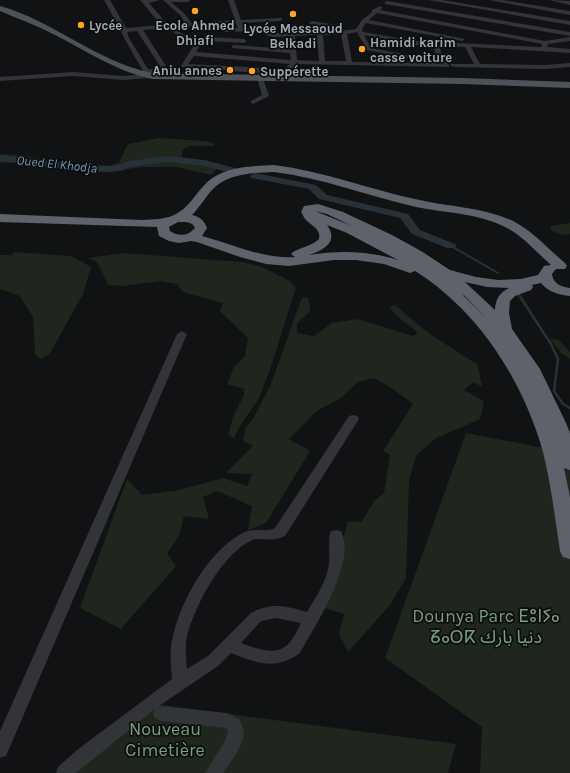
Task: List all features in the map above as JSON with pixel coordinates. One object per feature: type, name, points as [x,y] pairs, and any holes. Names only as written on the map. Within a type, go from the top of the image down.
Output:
[{"type":"highway","points":[[0,222],[165,228],[181,218],[192,208],[208,186],[223,176],[239,171],[251,170],[296,172],[334,180],[408,202],[501,220],[526,234],[555,273],[560,290],[570,292]]},
{"type":"highway","points":[[196,229],[199,209],[213,190],[228,180],[254,175],[299,177],[316,180],[396,203],[501,224],[517,233],[555,273]]},
{"type":"highway","points":[[307,212],[309,208],[316,208],[368,228],[405,246],[443,271],[474,297],[505,328],[527,359],[557,420],[567,448],[570,463]]},
{"type":"highway","points":[[0,218],[142,224],[165,228],[174,238],[196,229],[214,237],[282,255],[299,254],[314,249],[326,238],[324,228],[307,215],[307,212]]},
{"type":"highway","points":[[307,212],[386,246],[422,268],[451,291],[481,321],[499,344],[516,368],[540,418],[552,455],[570,551]]},
{"type":"highway","points":[[181,218],[220,244],[260,258],[295,262],[336,256],[375,258],[411,269],[451,291]]},
{"type":"highway","points":[[443,271],[470,280],[500,285],[519,284],[555,273]]},
{"type":"highway","points":[[505,328],[501,309],[504,298],[508,294],[520,288],[555,273]]},
{"type":"main road","points":[[0,8],[59,34],[116,66],[148,76],[262,75],[570,85]]},
{"type":"street","points":[[107,0],[124,30],[126,38],[146,71],[160,72],[162,74],[262,75],[286,71],[294,62],[292,34]]},
{"type":"street","points":[[144,1],[157,0]]},
{"type":"street","points":[[167,0],[188,0]]},
{"type":"street","points":[[167,0],[189,24]]},
{"type":"street","points":[[231,0],[242,30]]},
{"type":"street","points":[[432,0],[570,23]]},
{"type":"street","points":[[492,0],[570,13]]},
{"type":"street","points":[[552,0],[570,3]]},
{"type":"street","points":[[144,1],[168,26],[180,35],[198,41],[199,44],[294,51]]},
{"type":"street","points":[[222,29],[262,29],[267,34],[271,35],[344,33],[361,27],[374,12],[389,2],[570,34]]},
{"type":"street","points":[[479,36],[503,12],[509,2]]},
{"type":"street","points":[[374,12],[484,31],[570,65]]},
{"type":"street","points":[[124,30],[189,24],[280,20]]},
{"type":"street","points":[[312,23],[334,27],[361,27],[474,41],[469,45]]},
{"type":"street","points":[[361,27],[410,42],[501,47],[542,54],[570,51]]},
{"type":"street","points":[[361,27],[369,49],[367,63]]},
{"type":"street","points":[[139,29],[163,66],[160,72]]},
{"type":"street","points":[[344,33],[349,62]]},
{"type":"street","points":[[320,34],[322,62]]},
{"type":"street","points":[[244,41],[206,39],[199,44],[184,66],[262,75]]},
{"type":"street","points":[[192,54],[294,62],[444,64],[450,62],[453,65],[510,66],[542,54],[570,39]]},
{"type":"street","points":[[259,42],[293,41]]},
{"type":"street","points":[[435,43],[444,64]]},
{"type":"street","points":[[469,45],[478,66]]},
{"type":"street","points":[[501,47],[504,53]]},
{"type":"street","points":[[369,49],[444,64]]},
{"type":"street","points":[[507,60],[510,66]]},
{"type":"street","points":[[0,80],[73,74],[117,78],[148,76]]},
{"type":"street","points":[[253,102],[266,96],[262,75]]},
{"type":"street","points":[[0,750],[182,334]]},
{"type":"street","points":[[180,682],[180,636],[196,593],[206,576],[220,559],[248,536],[257,534],[273,535],[280,532],[353,419]]},
{"type":"street","points":[[229,645],[270,659],[280,658],[289,654],[295,648],[329,586],[335,569],[337,552],[336,535]]},
{"type":"street","points":[[66,773],[111,733],[180,682],[213,661],[250,621],[263,613],[280,610],[310,619]]},
{"type":"street","points":[[161,713],[227,722],[234,725],[236,728],[236,737],[213,773]]},
{"type":"green space","points":[[159,138],[205,141],[215,144],[212,146],[190,146],[182,150],[182,157],[219,164],[212,175],[176,167],[142,167],[121,170],[75,170],[15,162],[0,163],[0,154],[20,155],[70,164],[110,166],[119,162],[128,144]]},
{"type":"green space","points":[[570,223],[570,234],[564,235],[552,231],[550,226]]},
{"type":"green space","points":[[14,252],[71,256],[91,267],[83,294],[49,355],[40,359],[35,354],[33,317],[20,296],[0,289],[0,255],[12,255]]},
{"type":"green space","points":[[124,253],[242,262],[262,267],[290,281],[296,288],[262,391],[256,404],[240,426],[234,439],[228,435],[233,417],[244,395],[244,389],[227,384],[234,367],[245,356],[248,338],[220,311],[223,303],[183,292],[177,284],[161,281],[123,286],[108,285],[97,262],[88,258]]},
{"type":"green space","points":[[302,297],[308,298],[311,310],[297,324],[297,333],[314,336],[332,323],[358,319],[413,336],[417,334],[415,330],[400,319],[389,307],[395,305],[427,332],[478,365],[482,387],[474,382],[464,390],[484,401],[480,419],[434,439],[416,456],[409,481],[406,578],[390,605],[348,652],[339,634],[344,614],[324,608],[341,570],[342,542],[348,521],[361,522],[375,500],[384,493],[390,455],[383,451],[413,404],[393,389],[374,378],[358,382],[341,398],[317,411],[289,439],[310,451],[266,523],[248,530],[252,506],[217,491],[203,497],[209,519],[184,516],[179,536],[167,553],[176,566],[121,629],[80,608],[127,479],[142,495],[179,490],[223,478],[247,486],[253,472],[251,474],[226,473],[253,446],[243,441],[245,429],[254,417],[271,384]]},
{"type":"green space","points":[[550,339],[559,340],[570,352],[570,359],[561,353]]},
{"type":"green space","name":"Dounya Parc ⴹⵓⵏⵢⴰ ⵒⴰⵔⴽ دنيا بارك","points":[[466,433],[570,453],[570,773],[480,773],[482,727],[385,658]]},
{"type":"green space","name":"Nouveau Cimetière","points":[[155,704],[456,744],[448,773],[74,773]]},
{"type":"waterway","name":"Oued El Khodja","points":[[0,158],[80,168],[108,169],[120,168],[129,164],[167,159],[204,163],[231,170]]},
{"type":"waterway","name":"Oued El Khodja","points":[[255,176],[312,187],[323,197],[404,216],[416,232],[451,246]]},
{"type":"waterway","points":[[451,246],[498,273]]},
{"type":"waterway","points":[[519,295],[551,344],[558,359],[554,391],[563,404],[570,408]]},
{"type":"place","name":"Ecole Ahmed Dhiafi","points":[[195,11]]},
{"type":"place","name":"Lycée Messaoud Belkadi","points":[[293,14]]},
{"type":"place","name":"Lycée","points":[[81,25]]},
{"type":"place","name":"Hamidi karim casse voiture","points":[[362,49]]},
{"type":"place","name":"Aniu annes","points":[[230,70]]},
{"type":"place","name":"Suppérette","points":[[252,71]]}]
